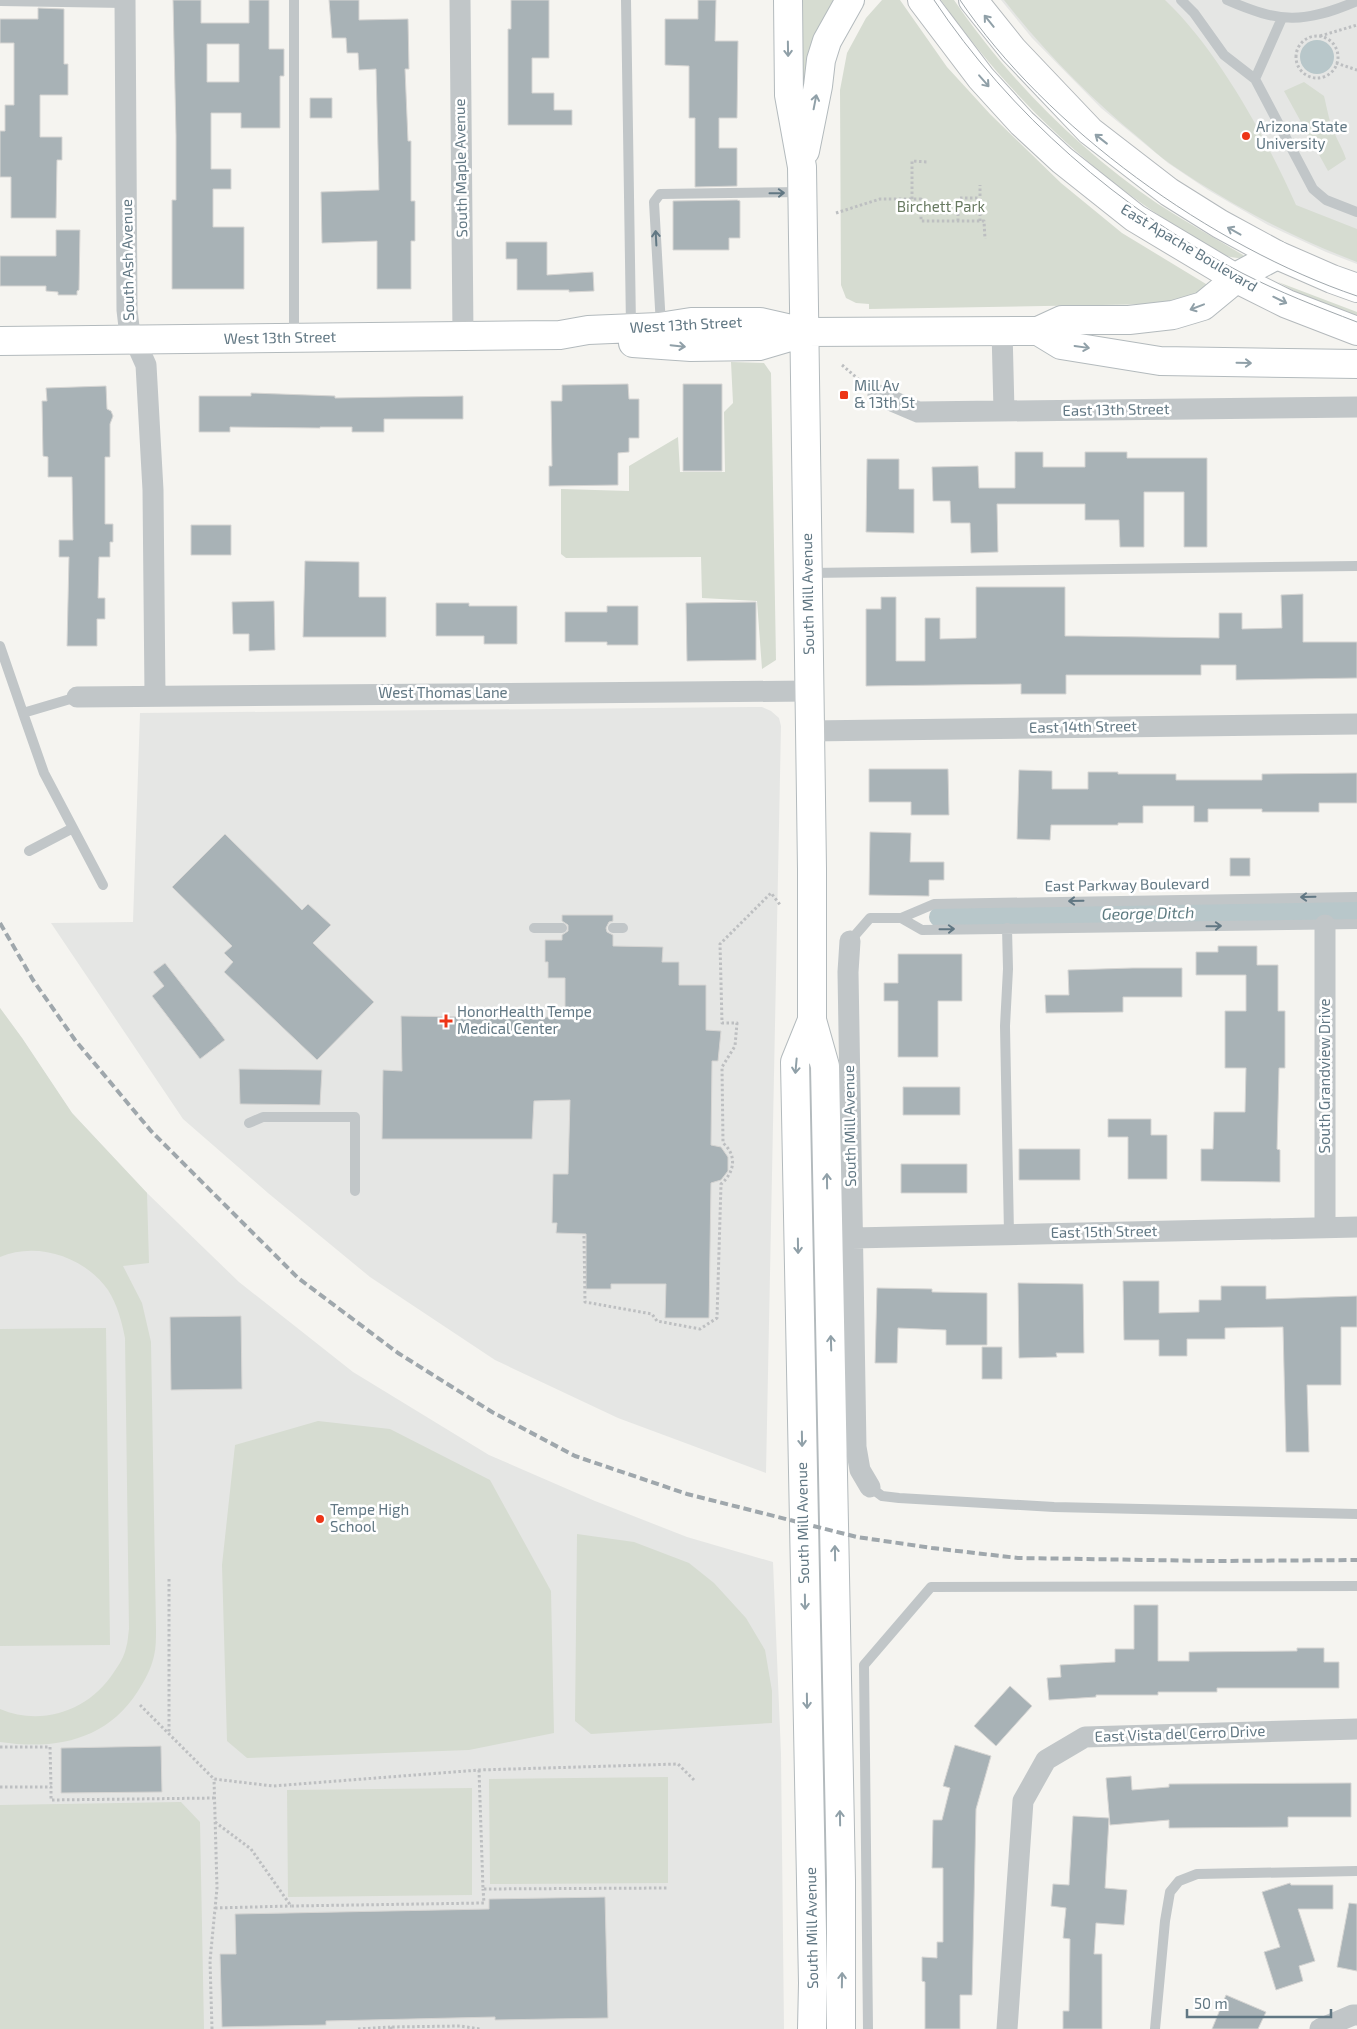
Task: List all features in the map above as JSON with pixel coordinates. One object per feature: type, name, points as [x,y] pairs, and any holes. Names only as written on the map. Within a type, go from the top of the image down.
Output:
[{"type":"main road","name":"South Mill Avenue","points":[[788,0],[789,95],[802,180],[812,1020],[825,1066],[841,1881],[841,2029]]},
{"type":"main road","name":"South Mill Avenue","points":[[802,180],[821,60],[827,41],[850,0]]},
{"type":"main road","name":"East Apache Boulevard","points":[[922,0],[981,78],[1022,123],[1062,160],[1135,218],[1236,279],[1287,304],[1357,331]]},
{"type":"main road","points":[[973,0],[1013,50],[1090,131],[1169,192],[1220,224],[1277,254],[1357,288]]},
{"type":"main road","points":[[804,332],[1038,331],[1062,320],[1130,320],[1173,315],[1203,306],[1236,279],[1277,254]]},
{"type":"main road","name":"West 13th Street","points":[[0,341],[560,335],[593,342],[691,322],[760,322],[804,332]]},
{"type":"main road","points":[[1038,331],[1060,345],[1152,360],[1357,364]]},
{"type":"main road","name":"West 13th Street","points":[[630,335],[691,347],[759,346],[804,332]]},
{"type":"main road","name":"South Mill Avenue","points":[[812,1020],[795,1062],[813,1974],[812,2029]]},
{"type":"street","name":"South Maple Avenue","points":[[460,0],[463,336]]},
{"type":"street","name":"South Ash Avenue","points":[[125,1],[127,310],[129,326],[146,365],[153,490],[155,695]]},
{"type":"street","points":[[1002,330],[1004,411]]},
{"type":"street","name":"East 13th Street","points":[[878,395],[918,412],[1357,407]]},
{"type":"street","name":"West Thomas Lane","points":[[77,697],[809,691]]},
{"type":"street","name":"East 14th Street","points":[[809,731],[1357,724]]},
{"type":"street","name":"South Grandview Drive","points":[[1325,925],[1325,1227]]},
{"type":"street","name":"South Mill Avenue","points":[[850,941],[848,972],[856,1447],[860,1470],[870,1487]]},
{"type":"street","name":"East 15th Street","points":[[852,1238],[1357,1227]]},
{"type":"street","name":"East Vista del Cerro Drive","points":[[1007,2029],[1023,1800],[1046,1760],[1085,1737],[1357,1729]]},
{"type":"street","points":[[1320,2029],[1357,2015]]},
{"type":"lane","points":[[294,0],[294,338]]},
{"type":"lane","points":[[626,0],[630,335]]},
{"type":"lane","points":[[1181,0],[1224,54],[1255,79],[1314,189],[1326,200],[1357,212]]},
{"type":"lane","points":[[1227,0],[1254,12],[1282,18],[1308,18],[1357,0]]},
{"type":"lane","points":[[0,1],[125,1]]},
{"type":"lane","points":[[1255,79],[1282,18]]},
{"type":"lane","points":[[661,327],[654,202],[660,194],[802,180]]},
{"type":"lane","points":[[808,573],[1357,566]]},
{"type":"lane","points":[[0,646],[44,773],[103,884]]},
{"type":"lane","points":[[23,713],[77,697]]},
{"type":"lane","points":[[29,851],[73,828]]},
{"type":"lane","name":"East Parkway Boulevard","points":[[850,941],[870,918],[901,918],[934,904],[1357,897]]},
{"type":"lane","name":"East Parkway Boulevard","points":[[901,918],[922,930],[1357,924]]},
{"type":"lane","points":[[534,928],[562,928]]},
{"type":"lane","points":[[1007,928],[1008,969],[1005,1026],[1009,1234]]},
{"type":"lane","points":[[249,1123],[263,1117],[355,1117],[355,1191]]},
{"type":"lane","points":[[870,1487],[882,1496],[1034,1506],[1357,1514]]},
{"type":"lane","points":[[868,2029],[864,1665],[931,1587],[1357,1586]]},
{"type":"lane","points":[[1156,2029],[1166,1911],[1170,1892],[1179,1881],[1197,1874],[1357,1871]]},
{"type":"path","points":[[1319,36],[1331,42],[1338,54],[1336,64],[1331,72],[1319,77],[1312,76],[1300,69],[1296,56],[1298,49],[1306,39],[1357,25]]},
{"type":"path","points":[[1336,64],[1357,70]]},
{"type":"path","points":[[912,199],[912,161],[928,162]]},
{"type":"path","points":[[980,185],[980,221]]},
{"type":"path","points":[[958,221],[958,198],[980,198]]},
{"type":"path","points":[[836,212],[880,199],[921,199],[921,221],[984,221],[985,239]]},
{"type":"path","points":[[842,365],[878,395]]},
{"type":"path","points":[[584,1236],[585,1302],[652,1314],[658,1321],[700,1330],[716,1318],[721,1184],[732,1170],[733,1156],[730,1149],[723,1143],[722,1067],[735,1046],[737,1023],[722,1023],[720,944],[771,894],[781,906]]},
{"type":"path","points":[[169,1579],[170,1735]]},
{"type":"path","points":[[140,1705],[214,1779],[273,1786],[479,1770],[678,1764],[694,1780]]},
{"type":"path","points":[[0,1747],[50,1747],[51,1800],[215,1798]]},
{"type":"path","points":[[215,1908],[484,1903],[479,1770]]},
{"type":"path","points":[[212,2029],[210,1961],[217,1888],[214,1779]]},
{"type":"path","points":[[0,1787],[51,1786]]},
{"type":"path","points":[[215,1822],[251,1849],[291,1906]]},
{"type":"path","points":[[483,1889],[668,1888]]},
{"type":"path","points":[[358,2029],[460,2026],[480,2029]]},
{"type":"shaded area","name":"Arizona State University","points":[[1001,0],[1357,0],[1357,264],[1268,225],[1208,190],[1168,163],[1101,108],[1032,38]]},
{"type":"shaded area","points":[[1317,40],[1324,41],[1329,45],[1333,50],[1333,64],[1329,69],[1324,73],[1317,74],[1310,73],[1305,69],[1301,64],[1300,57],[1301,50],[1305,45],[1310,41]]},
{"type":"shaded area","name":"HonorHealth Tempe Medical Center","points":[[762,707],[771,711],[779,718],[781,726],[766,1473],[618,1418],[495,1360],[370,1277],[268,1193],[183,1119],[51,923],[133,922],[140,713]]},
{"type":"shaded area","name":"Tempe High School","points":[[0,1008],[72,1113],[147,1193],[239,1282],[353,1372],[489,1455],[595,1501],[687,1537],[773,1562],[781,1754],[784,2029],[0,2029]]},
{"type":"green space","points":[[800,0],[836,0],[804,92],[802,92]]},
{"type":"green space","name":"Birchett Park","points":[[882,0],[900,0],[947,67],[990,114],[1061,183],[1122,233],[1206,284],[1206,288],[1179,302],[1159,304],[869,309],[869,304],[856,303],[846,298],[841,285],[840,90],[847,53],[866,18]]},
{"type":"green space","points":[[941,0],[954,0],[1021,85],[1073,137],[1100,160],[1158,204],[1245,257],[1238,258],[1223,255],[1209,248],[1119,187],[1086,160],[1023,100],[994,68]]},
{"type":"green space","points":[[1004,0],[1165,0],[1185,20],[1222,69],[1255,124],[1296,205],[1357,229],[1357,262],[1309,242],[1262,219],[1216,193],[1168,162],[1085,90],[1051,55]]},
{"type":"green space","points":[[1304,82],[1324,96],[1332,128],[1346,159],[1328,171],[1284,91]]},
{"type":"green space","points":[[1278,282],[1357,312],[1357,316],[1296,292]]},
{"type":"green space","points":[[731,362],[764,363],[771,373],[776,660],[762,669],[757,601],[702,598],[701,557],[566,558],[561,554],[561,489],[629,491],[629,466],[678,437],[680,472],[725,472],[724,412],[733,403]]},
{"type":"green space","points":[[0,1008],[72,1113],[147,1193],[149,1263],[123,1266],[142,1303],[151,1342],[155,1653],[145,1679],[125,1708],[111,1721],[95,1731],[59,1743],[20,1744],[0,1742],[0,1709],[32,1716],[64,1712],[92,1696],[104,1685],[121,1661],[125,1651],[129,1629],[125,1338],[119,1313],[111,1295],[98,1278],[87,1269],[59,1255],[44,1252],[14,1252],[0,1257]]},
{"type":"green space","points":[[106,1328],[110,1645],[0,1646],[0,1329]]},
{"type":"green space","points":[[318,1421],[390,1429],[490,1480],[551,1591],[554,1733],[469,1750],[247,1758],[227,1741],[222,1565],[235,1445]]},
{"type":"green space","points":[[577,1534],[634,1542],[689,1563],[714,1583],[746,1618],[765,1650],[772,1691],[772,1723],[591,1734],[575,1721]]},
{"type":"green space","points":[[668,1777],[668,1883],[490,1884],[489,1779]]},
{"type":"green space","points":[[472,1788],[472,1895],[288,1897],[287,1790]]},
{"type":"green space","points":[[181,1802],[200,1822],[204,2029],[0,2029],[0,1805]]},
{"type":"building","points":[[173,0],[201,0],[201,23],[249,23],[249,0],[269,0],[269,49],[284,49],[284,76],[280,76],[280,128],[241,128],[241,113],[211,113],[211,169],[231,169],[231,189],[213,189],[213,227],[244,227],[244,289],[172,289],[172,200],[176,200]],"holes":[[[207,44],[239,44],[239,82],[207,82]]]},
{"type":"building","points":[[329,0],[359,0],[359,20],[408,19],[409,69],[405,69],[408,141],[411,141],[411,201],[415,201],[415,241],[411,241],[411,289],[377,289],[377,241],[322,243],[321,192],[379,190],[376,69],[359,70],[358,53],[347,53],[346,38],[332,38]]},
{"type":"building","points":[[511,0],[549,0],[549,58],[532,58],[532,93],[554,93],[554,110],[572,110],[572,125],[508,125],[508,29],[511,29]]},
{"type":"building","points":[[698,0],[716,0],[715,41],[738,41],[737,118],[719,118],[719,148],[737,148],[737,186],[695,187],[695,118],[689,118],[689,66],[665,65],[665,19],[698,19]]},
{"type":"building","points":[[38,8],[64,9],[64,64],[68,64],[68,95],[40,95],[40,137],[62,137],[62,160],[57,160],[56,218],[11,218],[11,177],[0,177],[0,131],[5,131],[5,105],[14,105],[14,43],[0,43],[0,19],[38,19]]},
{"type":"building","points":[[310,98],[332,98],[332,118],[310,118]]},
{"type":"building","points":[[673,201],[740,201],[740,238],[729,238],[729,250],[673,250]]},
{"type":"building","points":[[56,230],[80,230],[79,290],[77,295],[58,295],[58,292],[46,291],[46,286],[0,286],[0,256],[56,256]]},
{"type":"building","points":[[506,242],[547,242],[547,275],[593,272],[594,291],[517,290],[517,259],[506,259]]},
{"type":"building","points":[[628,384],[629,399],[639,399],[639,438],[629,438],[629,452],[618,453],[618,485],[549,486],[549,466],[552,466],[551,401],[562,401],[562,385]]},
{"type":"building","points":[[683,384],[722,384],[722,471],[683,471]]},
{"type":"building","points":[[106,386],[107,409],[111,411],[113,416],[110,424],[110,457],[105,457],[105,524],[113,524],[113,542],[110,542],[110,557],[99,557],[98,598],[105,598],[105,619],[97,619],[97,646],[67,646],[69,557],[59,557],[59,540],[73,540],[72,477],[48,477],[48,457],[43,456],[42,401],[47,401],[46,388]]},
{"type":"building","points":[[251,393],[335,396],[335,398],[463,396],[463,419],[384,419],[384,432],[352,432],[352,427],[230,427],[230,432],[199,432],[199,396],[251,396]]},
{"type":"building","points":[[1015,452],[1043,452],[1043,467],[1085,467],[1085,452],[1127,452],[1127,458],[1207,458],[1207,547],[1184,547],[1184,492],[1144,492],[1144,547],[1120,547],[1119,520],[1085,520],[1085,504],[997,504],[998,552],[971,553],[970,523],[951,523],[950,501],[933,501],[932,467],[978,466],[979,488],[1015,488]]},
{"type":"building","points":[[867,459],[899,459],[899,489],[914,489],[914,533],[866,532]]},
{"type":"building","points":[[191,525],[231,525],[231,555],[191,555]]},
{"type":"building","points":[[305,561],[359,562],[359,597],[386,597],[386,637],[303,637]]},
{"type":"building","points":[[976,587],[1065,587],[1065,636],[1219,638],[1219,613],[1242,613],[1242,629],[1282,628],[1281,595],[1303,594],[1303,642],[1357,642],[1357,678],[1236,680],[1236,665],[1201,665],[1201,675],[1066,675],[1066,694],[1021,694],[1021,684],[866,686],[866,609],[881,609],[881,597],[896,597],[896,661],[925,661],[925,618],[940,618],[940,639],[976,638]]},
{"type":"building","points":[[274,601],[275,650],[249,651],[249,634],[233,634],[232,602]]},
{"type":"building","points":[[756,602],[756,660],[687,661],[686,603]]},
{"type":"building","points":[[436,603],[469,603],[469,606],[517,606],[517,644],[484,644],[484,636],[436,636]]},
{"type":"building","points":[[607,606],[638,606],[638,645],[607,645],[607,642],[565,642],[565,612],[607,612]]},
{"type":"building","points":[[869,769],[948,769],[949,815],[911,815],[911,802],[869,802]]},
{"type":"building","points":[[1019,770],[1052,771],[1052,789],[1088,789],[1088,772],[1176,774],[1176,780],[1262,780],[1262,774],[1357,773],[1357,803],[1319,803],[1319,812],[1262,812],[1262,809],[1208,809],[1208,822],[1194,822],[1194,806],[1143,806],[1143,823],[1051,825],[1050,840],[1017,839]]},
{"type":"building","points":[[870,832],[911,833],[910,862],[944,862],[944,880],[929,880],[929,896],[869,895]]},
{"type":"building","points":[[225,834],[302,910],[308,904],[331,925],[313,943],[374,1002],[317,1060],[224,972],[233,962],[224,953],[232,946],[172,887]]},
{"type":"building","points":[[1230,858],[1250,858],[1250,876],[1230,876]]},
{"type":"building","points":[[562,915],[613,915],[613,921],[609,922],[606,928],[607,932],[613,935],[613,946],[663,947],[662,962],[679,962],[679,985],[706,985],[706,1030],[721,1031],[718,1061],[712,1061],[711,1145],[721,1147],[728,1157],[728,1171],[721,1180],[711,1183],[709,1318],[665,1318],[666,1284],[611,1284],[611,1289],[586,1289],[586,1234],[556,1233],[557,1223],[552,1223],[553,1174],[568,1174],[570,1100],[534,1101],[532,1139],[382,1139],[383,1070],[402,1071],[401,1016],[484,1017],[498,1009],[508,1011],[516,1017],[565,1017],[565,978],[548,978],[548,962],[545,962],[545,940],[562,940],[562,935],[568,931],[568,925],[562,921]]},
{"type":"building","points":[[1218,946],[1257,946],[1257,965],[1278,965],[1278,1011],[1285,1011],[1285,1068],[1279,1068],[1277,1149],[1280,1150],[1280,1182],[1201,1181],[1201,1149],[1213,1149],[1214,1112],[1245,1112],[1246,1068],[1225,1068],[1225,1011],[1246,1011],[1246,975],[1196,975],[1196,952],[1218,952]]},
{"type":"building","points":[[898,954],[962,954],[962,1001],[938,1001],[938,1057],[898,1057],[898,1001],[884,1001],[884,983],[898,983]]},
{"type":"building","points":[[165,963],[225,1040],[200,1059],[152,996],[164,986],[153,972]]},
{"type":"building","points":[[1182,968],[1182,997],[1123,997],[1123,1012],[1046,1013],[1045,995],[1069,995],[1068,970]]},
{"type":"building","points":[[239,1069],[322,1070],[320,1105],[240,1104]]},
{"type":"building","points":[[903,1087],[960,1087],[960,1115],[903,1115]]},
{"type":"building","points":[[1108,1119],[1151,1119],[1151,1135],[1167,1135],[1167,1179],[1128,1179],[1128,1137],[1108,1137]]},
{"type":"building","points":[[1019,1149],[1080,1149],[1080,1180],[1019,1180]]},
{"type":"building","points":[[901,1164],[967,1164],[967,1193],[901,1193]]},
{"type":"building","points":[[1123,1281],[1159,1281],[1159,1313],[1199,1312],[1199,1300],[1221,1300],[1221,1286],[1266,1286],[1266,1299],[1357,1296],[1357,1327],[1341,1327],[1341,1385],[1307,1385],[1309,1452],[1286,1452],[1283,1327],[1225,1328],[1225,1339],[1187,1339],[1187,1356],[1159,1356],[1159,1340],[1124,1340]]},
{"type":"building","points":[[1018,1283],[1083,1284],[1084,1353],[1056,1353],[1057,1357],[1019,1358]]},
{"type":"building","points":[[877,1288],[987,1293],[987,1345],[946,1345],[946,1330],[898,1328],[897,1363],[875,1363]]},
{"type":"building","points":[[241,1316],[242,1389],[171,1390],[170,1317]]},
{"type":"building","points":[[982,1347],[1002,1347],[1002,1379],[982,1379]]},
{"type":"building","points":[[1134,1605],[1158,1605],[1158,1661],[1189,1661],[1189,1652],[1297,1651],[1297,1648],[1324,1648],[1324,1662],[1339,1662],[1339,1688],[1217,1688],[1217,1692],[1158,1692],[1158,1695],[1096,1695],[1096,1697],[1049,1700],[1047,1678],[1061,1677],[1060,1665],[1115,1662],[1115,1649],[1134,1649]]},
{"type":"building","points":[[1010,1686],[1032,1706],[996,1746],[974,1726]]},
{"type":"building","points":[[955,1745],[991,1756],[976,1809],[972,1995],[960,1995],[960,2029],[925,2029],[925,1982],[922,1981],[922,1957],[937,1958],[937,1942],[943,1942],[943,1868],[932,1868],[933,1820],[942,1820],[950,1788],[943,1786]]},
{"type":"building","points":[[161,1746],[162,1792],[61,1793],[61,1748]]},
{"type":"building","points":[[1131,1776],[1132,1790],[1169,1787],[1169,1784],[1351,1783],[1351,1817],[1288,1817],[1288,1827],[1169,1828],[1169,1820],[1110,1825],[1106,1778]]},
{"type":"building","points":[[1073,1816],[1109,1818],[1105,1888],[1127,1890],[1124,1925],[1096,1923],[1094,1954],[1102,1954],[1102,2029],[1063,2029],[1063,2011],[1069,2011],[1070,1939],[1063,1938],[1066,1908],[1051,1906],[1053,1884],[1069,1885]]},
{"type":"building","points":[[1290,1883],[1291,1885],[1333,1885],[1333,1909],[1298,1909],[1315,1961],[1299,1966],[1303,1981],[1276,1990],[1264,1952],[1280,1947],[1262,1892]]},
{"type":"building","points":[[605,1897],[608,2018],[495,2020],[495,2017],[326,2021],[326,2025],[222,2027],[220,1954],[236,1954],[235,1914],[489,1909],[489,1899]]},
{"type":"building","points":[[1349,1903],[1357,1904],[1357,1971],[1337,1967]]},
{"type":"building","points":[[1226,1995],[1266,2012],[1258,2029],[1212,2029]]},
{"type":"waterway","name":"George Ditch","points":[[939,917],[1357,910]]},
{"type":"tram line","points":[[934,0],[964,42],[997,82],[1071,156],[1111,189],[1153,220],[1197,248],[1242,273],[1284,293],[1357,322]]},
{"type":"tram line","points":[[960,0],[996,47],[1038,93],[1085,137],[1136,178],[1190,215],[1246,247],[1302,274],[1357,296]]},
{"type":"railway","points":[[0,923],[33,980],[75,1040],[151,1131],[298,1278],[398,1353],[492,1412],[575,1456],[687,1494],[857,1537],[932,1548],[1018,1558],[1213,1561],[1357,1560]]},
{"type":"place","name":"Arizona State University","points":[[1246,136]]},
{"type":"place","name":"Mill Av & 13th St","points":[[844,395]]},
{"type":"place","name":"HonorHealth Tempe Medical Center","points":[[446,1021]]},
{"type":"place","name":"Tempe High School","points":[[320,1519]]}]
